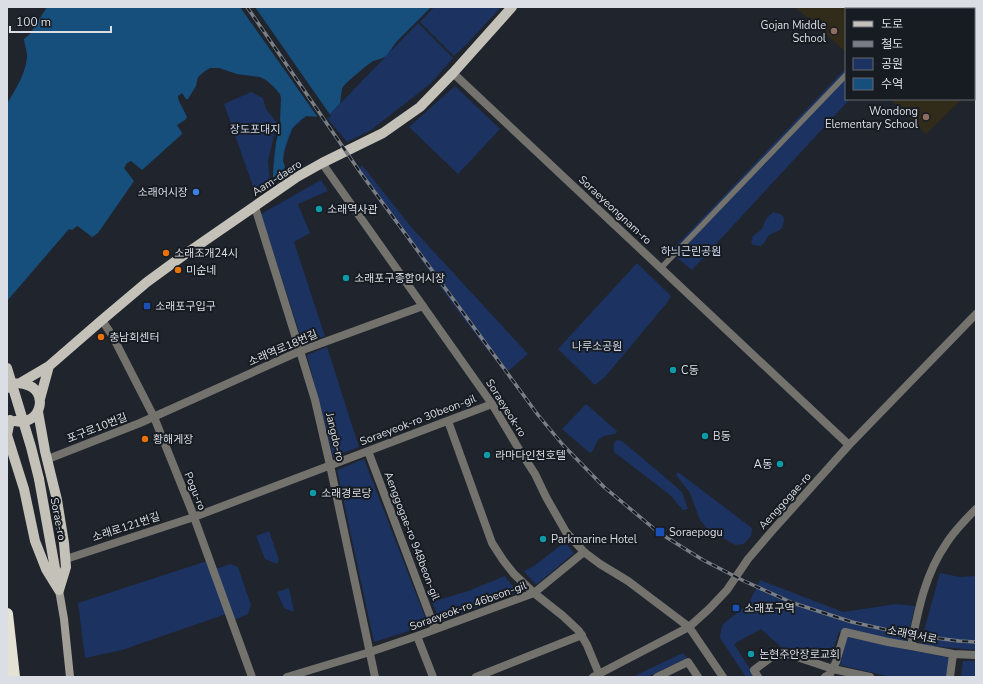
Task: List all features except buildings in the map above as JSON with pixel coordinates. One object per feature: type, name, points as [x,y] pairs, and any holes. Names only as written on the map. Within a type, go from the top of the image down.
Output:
[{"type":"highway","points":[[7,614],[14,677]]},
{"type":"main road","name":"Aam-daero","points":[[7,388],[31,378],[50,366],[147,282],[297,177],[322,163],[384,133],[420,108],[512,7]]},
{"type":"main road","points":[[50,366],[40,399],[38,412],[28,421],[16,422],[8,418],[8,435],[24,489],[35,541],[46,568],[59,590]]},
{"type":"main road","name":"Sorae-ro","points":[[7,368],[39,479],[64,619],[70,677]]},
{"type":"main road","points":[[20,383],[27,384],[33,388],[37,392],[40,399]]},
{"type":"main road","points":[[38,412],[45,451],[60,514],[66,559],[66,567],[59,590]]},
{"type":"street","name":"Soraeyeongnam-ro","points":[[453,73],[849,445]]},
{"type":"street","points":[[661,268],[845,76]]},
{"type":"street","name":"Soraeyeok-ro","points":[[322,163],[492,404],[535,474],[566,532],[584,552],[600,564],[628,581],[689,627],[723,677]]},
{"type":"street","name":"Jangdo-ro","points":[[254,207],[314,400],[330,465],[375,677]]},
{"type":"street","name":"소래역로18번길","points":[[154,417],[300,351],[423,306]]},
{"type":"street","name":"Aenggogae-ro","points":[[596,676],[689,627],[709,609],[727,590],[748,559],[849,445],[976,314]]},
{"type":"street","name":"Pogu-ro","points":[[102,320],[113,337],[154,417],[194,517],[252,677]]},
{"type":"street","name":"Soraeyeok-ro 30beon-gil","points":[[194,517],[492,404]]},
{"type":"street","name":"포구로10번길","points":[[48,459],[154,417]]},
{"type":"street","points":[[448,421],[492,542],[514,574],[582,634],[596,676]]},
{"type":"street","name":"Aenggogae-ro 948beon-gil","points":[[368,451],[435,629]]},
{"type":"street","points":[[911,646],[919,607],[925,586],[934,564],[945,545],[957,529],[976,509]]},
{"type":"street","name":"소래로121번길","points":[[66,559],[194,517]]},
{"type":"street","name":"Soraeyeok-ro 46beon-gil","points":[[287,677],[370,652],[534,593],[584,552]]},
{"type":"street","name":"소래역서로","points":[[833,669],[845,632],[888,642],[953,654],[976,655]]},
{"type":"street","points":[[476,677],[582,634]]},
{"type":"street","points":[[417,636],[433,677]]},
{"type":"street","points":[[758,677],[754,670],[774,655],[788,654],[833,669],[870,677]]},
{"type":"street","points":[[950,677],[953,654]]},
{"type":"street","points":[[657,677],[688,662],[698,677]]},
{"type":"street","points":[[825,677],[830,674],[833,669]]},
{"type":"shaded area","name":"Gojan Middle School","points":[[795,7],[890,7],[845,8],[845,51]]},
{"type":"shaded area","name":"Wondong Elementary School","points":[[891,100],[961,100],[926,134]]},
{"type":"green space","points":[[431,7],[397,41],[389,53],[418,23],[453,58],[430,84],[371,130],[347,142],[327,118],[328,117],[306,116],[292,129],[285,150],[283,161],[285,166],[284,169],[280,174],[273,177],[274,155],[280,127],[281,98],[280,94],[274,87]],"holes":[[[385,57],[340,104],[342,88],[346,83],[373,61]]]},
{"type":"green space","points":[[434,7],[501,7],[454,56],[420,22]]},
{"type":"green space","name":"하늬근린공원","points":[[845,69],[845,100],[849,100],[692,270],[670,252]]},
{"type":"green space","points":[[455,86],[500,129],[458,174],[409,127]]},
{"type":"green space","name":"장도포대지","points":[[251,92],[263,98],[266,109],[277,123],[268,161],[270,183],[255,192],[224,104]]},
{"type":"green space","points":[[362,165],[412,228],[528,354],[506,373],[467,323],[412,246],[359,168]]},
{"type":"green space","points":[[321,180],[328,191],[298,204],[310,233],[294,242],[325,336],[303,344],[261,214]]},
{"type":"green space","points":[[773,212],[780,214],[784,218],[782,227],[780,230],[770,235],[761,246],[753,245],[751,243],[753,236],[762,229],[766,219]]},
{"type":"green space","name":"나루소공원","points":[[637,263],[671,296],[605,377],[595,385],[558,349]]},
{"type":"green space","points":[[327,347],[359,447],[333,457],[307,355]]},
{"type":"green space","points":[[586,404],[617,431],[615,434],[601,438],[596,443],[593,451],[590,453],[562,429]]},
{"type":"green space","points":[[617,440],[622,441],[682,492],[688,509],[683,510],[670,495],[614,452],[613,448]]},
{"type":"green space","points":[[364,459],[428,625],[374,642],[337,470]]},
{"type":"green space","points":[[678,472],[752,528],[751,536],[744,544],[735,545],[708,529],[700,520],[690,493],[676,475]]},
{"type":"green space","points":[[269,531],[279,560],[277,564],[265,559],[256,536]]},
{"type":"green space","points":[[565,542],[574,553],[536,585],[524,571],[534,566]]},
{"type":"green space","points":[[210,560],[213,570],[230,564],[238,567],[251,605],[248,614],[232,621],[229,613],[122,650],[85,658],[78,603]]},
{"type":"green space","points":[[940,573],[960,577],[976,576],[976,650],[920,645]]},
{"type":"green space","points":[[505,576],[517,592],[440,622],[432,602],[468,591]]},
{"type":"green space","points":[[760,580],[843,612],[896,604],[915,606],[907,642],[839,632],[830,659],[781,647],[761,629],[734,644],[755,677],[746,677],[720,638],[722,625],[749,603]]},
{"type":"green space","points":[[289,588],[294,612],[284,608],[277,592]]},
{"type":"green space","points":[[847,637],[950,658],[948,677],[891,677],[840,665]]},
{"type":"green space","points":[[683,653],[687,658],[647,677],[632,677]]},
{"type":"green space","points":[[963,661],[976,661],[976,677],[961,677]]},
{"type":"water","points":[[47,7],[431,7],[397,41],[386,56],[373,61],[346,83],[342,88],[340,103],[327,117],[306,116],[295,125],[287,140],[283,156],[285,166],[284,169],[281,173],[274,177],[276,143],[280,127],[280,94],[266,80],[260,77],[237,74],[219,68],[210,68],[205,71],[198,77],[196,86],[188,99],[186,99],[182,93],[178,96],[187,117],[177,125],[182,133],[181,135],[142,170],[131,161],[127,163],[124,168],[134,181],[98,233],[92,237],[77,226],[72,230],[69,229],[7,301],[7,104],[20,81],[25,68],[27,51],[24,39],[30,34]]},
{"type":"pier","points":[[240,7],[255,7],[331,116],[329,118],[319,119]]},
{"type":"railway","points":[[247,7],[360,172],[538,415],[563,445],[604,487],[658,532],[703,560],[744,581],[793,603],[852,622],[905,634],[976,642]]},
{"type":"place","name":"Gojan Middle School","points":[[834,31]]},
{"type":"place","name":"Wondong Elementary School","points":[[926,117]]},
{"type":"place","name":"소래어시장","points":[[196,192]]},
{"type":"place","name":"소래역사관","points":[[319,209]]},
{"type":"place","name":"소래조개24시","points":[[166,253]]},
{"type":"place","name":"미순네","points":[[178,270]]},
{"type":"place","name":"소래포구종합어시장","points":[[346,278]]},
{"type":"place","name":"소래포구입구","points":[[147,306]]},
{"type":"place","name":"충남회센터","points":[[101,337]]},
{"type":"place","name":"C동","points":[[673,370]]},
{"type":"place","name":"B동","points":[[705,436]]},
{"type":"place","name":"황해게장","points":[[145,439]]},
{"type":"place","name":"라마다인천호텔","points":[[487,455]]},
{"type":"place","name":"A동","points":[[780,464]]},
{"type":"place","name":"소래경로당","points":[[313,493]]},
{"type":"place","name":"Soraepogu","points":[[660,532]]},
{"type":"place","name":"Parkmarine Hotel","points":[[543,539]]},
{"type":"place","name":"소래포구역","points":[[736,608]]},
{"type":"place","name":"논현주안장로교회","points":[[751,654]]}]
